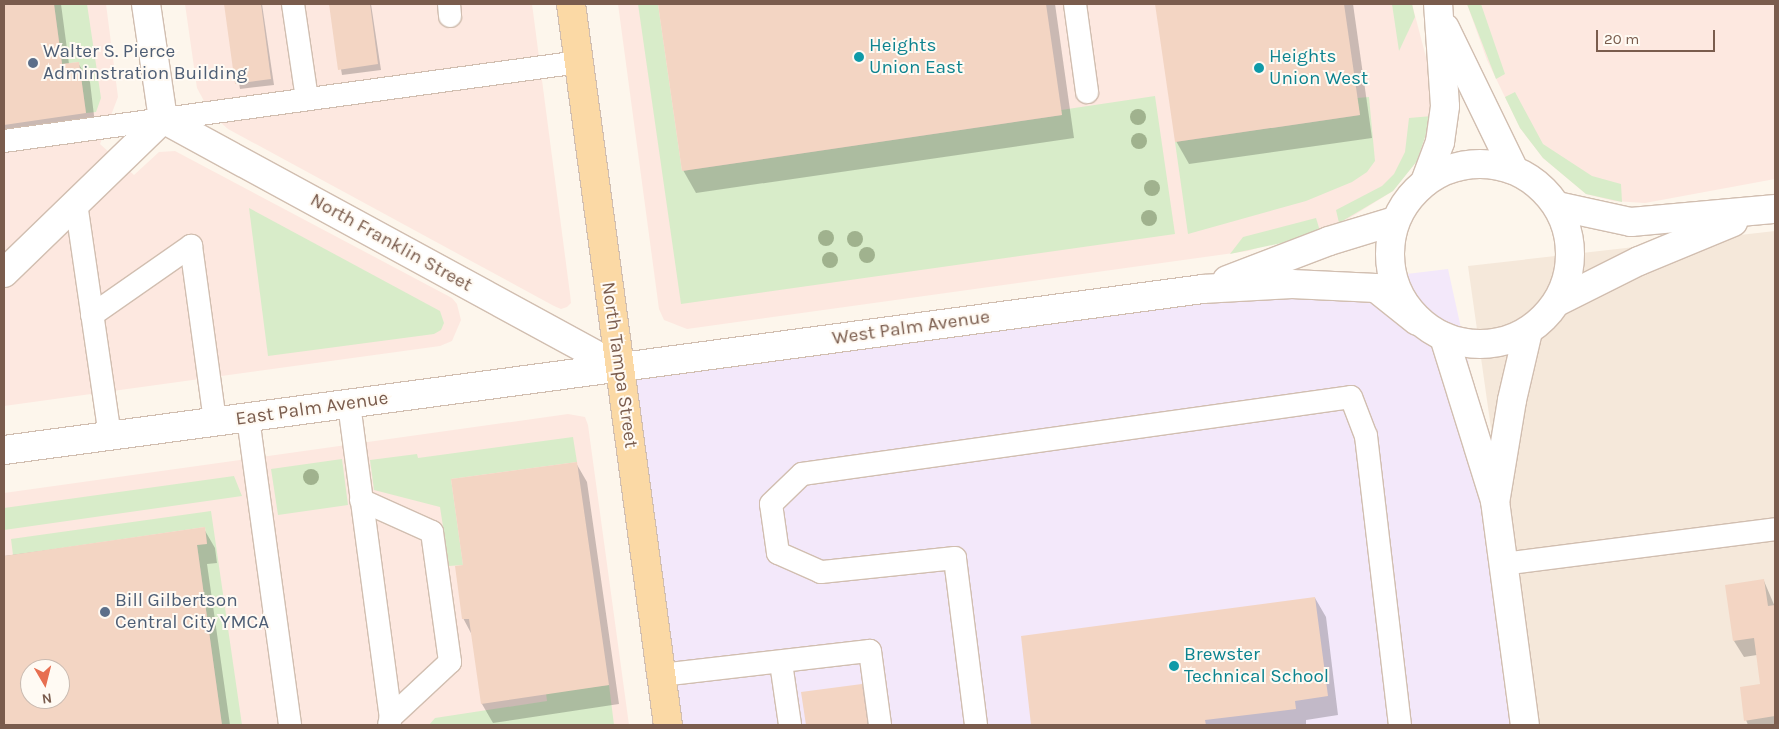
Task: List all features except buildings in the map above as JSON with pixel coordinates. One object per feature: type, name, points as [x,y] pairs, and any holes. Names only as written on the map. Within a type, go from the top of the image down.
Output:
[{"type":"main road","name":"North Tampa Street","points":[[571,4],[668,725]]},
{"type":"street","points":[[4,273],[163,119],[146,4]]},
{"type":"street","points":[[1438,10],[1514,170]]},
{"type":"street","points":[[1425,182],[1440,142],[1445,106],[1438,10]]},
{"type":"street","name":"North Franklin Street","points":[[163,119],[620,368]]},
{"type":"street","name":"West Palm Avenue","points":[[620,368],[1202,289],[1292,284],[1376,288],[1418,321],[1444,337],[1472,345],[1502,342],[1528,331],[1557,302],[1567,279],[1571,254],[1567,229],[1557,206],[1538,185],[1514,170],[1491,165],[1468,165],[1445,171],[1425,182],[1408,200],[1395,221],[1389,247],[1391,274],[1400,300],[1418,321]]},
{"type":"street","points":[[1557,206],[1631,222],[1766,210]]},
{"type":"street","points":[[1557,302],[1639,261],[1766,210]]},
{"type":"street","name":"West Palm Avenue","points":[[1202,289],[1329,241],[1395,221]]},
{"type":"street","points":[[1495,501],[1512,400],[1528,331]]},
{"type":"street","points":[[1444,337],[1495,501],[1525,725]]},
{"type":"street","name":"East Palm Avenue","points":[[4,450],[620,368]]},
{"type":"lane","points":[[293,4],[307,99]]},
{"type":"lane","points":[[1074,4],[1087,92]]},
{"type":"lane","points":[[4,141],[579,62]]},
{"type":"lane","points":[[76,203],[110,436]]},
{"type":"lane","points":[[92,315],[191,246],[216,422]]},
{"type":"lane","points":[[976,725],[955,558],[821,572],[778,553],[771,504],[802,474],[1351,397],[1366,436],[1400,725]]},
{"type":"lane","points":[[348,404],[390,721]]},
{"type":"lane","points":[[248,418],[290,725]]},
{"type":"lane","points":[[362,500],[432,532],[450,662],[390,721]]},
{"type":"lane","points":[[1503,564],[1775,529]]},
{"type":"lane","points":[[661,675],[780,663],[870,651],[880,725]]},
{"type":"lane","points":[[780,663],[790,725]]},
{"type":"shaded area","points":[[4,4],[106,4],[118,97],[100,144],[134,175],[159,152],[175,151],[452,298],[457,304],[461,320],[452,341],[440,346],[4,406]]},
{"type":"shaded area","points":[[185,4],[532,4],[571,303],[561,309],[554,306],[228,129],[211,114],[197,88]]},
{"type":"shaded area","points":[[618,4],[1412,4],[1428,65],[1433,100],[1432,116],[1417,161],[1393,191],[1348,219],[1248,251],[687,329],[664,320],[659,309]]},
{"type":"shaded area","points":[[1467,4],[1775,4],[1775,179],[1645,203],[1614,201],[1586,194],[1543,158],[1520,128],[1487,60]]},
{"type":"shaded area","points":[[1775,231],[1775,725],[1533,725],[1468,266]]},
{"type":"shaded area","points":[[1448,269],[1479,410],[1523,725],[677,725],[631,368]]},
{"type":"shaded area","points":[[568,414],[585,417],[588,425],[629,725],[4,725],[4,493]]},
{"type":"green space","points":[[54,4],[87,4],[101,98],[96,112],[86,113],[79,62],[62,64]]},
{"type":"green space","points":[[638,4],[658,4],[682,171],[1062,115],[1061,110],[1155,96],[1175,234],[681,304]]},
{"type":"green space","points":[[1392,4],[1412,4],[1415,17],[1399,51]]},
{"type":"green space","points":[[1467,4],[1481,4],[1505,74],[1496,79]]},
{"type":"green space","points":[[1515,92],[1543,144],[1592,176],[1621,184],[1622,202],[1586,194],[1543,158],[1520,128],[1505,97]]},
{"type":"green space","points":[[1369,97],[1375,161],[1367,172],[1352,182],[1306,201],[1188,234],[1175,142],[1360,115],[1357,98]]},
{"type":"green space","points":[[1432,116],[1417,161],[1393,191],[1339,223],[1336,210],[1382,186],[1394,174],[1405,152],[1409,118]]},
{"type":"green space","points":[[249,208],[440,311],[444,323],[441,330],[434,334],[268,356]]},
{"type":"green space","points":[[1316,218],[1320,231],[1296,240],[1230,254],[1243,237]]},
{"type":"green space","points":[[573,437],[577,462],[451,479],[463,565],[449,566],[440,507],[374,490],[370,460],[417,454],[418,458]]},
{"type":"green space","points":[[342,459],[348,505],[278,515],[271,469]]},
{"type":"green space","points":[[234,476],[242,496],[4,530],[4,508]]},
{"type":"green space","points":[[211,511],[242,725],[222,725],[197,545],[207,543],[205,527],[13,555],[11,539]]},
{"type":"green space","points":[[609,685],[614,725],[429,725],[435,718],[547,701],[546,693]]},
{"type":"place","name":"Heights Union East","points":[[859,57]]},
{"type":"place","name":"Walter S. Pierce Adminstration Building","points":[[33,63]]},
{"type":"place","name":"Heights Union West","points":[[1259,68]]},
{"type":"place","name":"Bill Gilbertson Central City YMCA","points":[[105,612]]},
{"type":"place","name":"Brewster Technical School","points":[[1174,666]]}]
